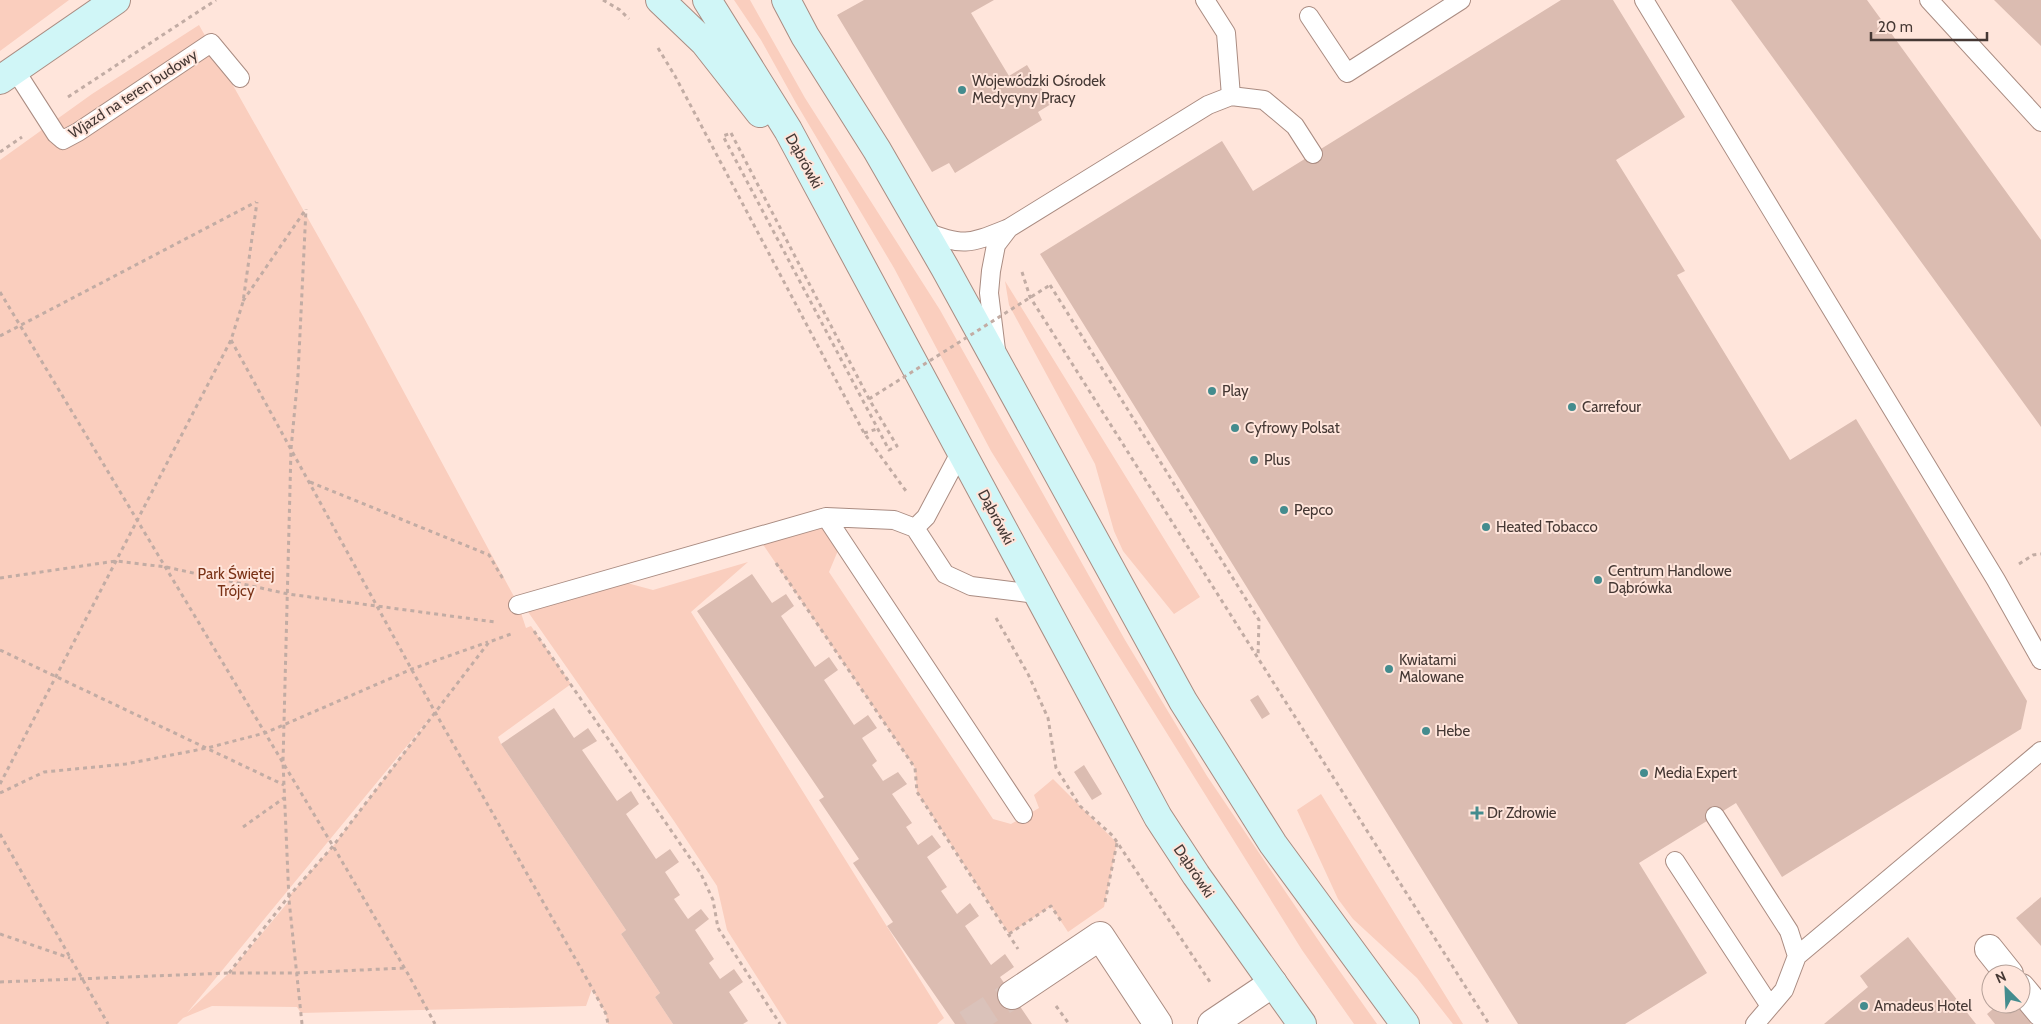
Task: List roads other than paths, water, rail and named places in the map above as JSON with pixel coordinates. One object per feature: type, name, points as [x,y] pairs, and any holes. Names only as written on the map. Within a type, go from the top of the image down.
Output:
[{"type":"main road","points":[[8,75],[116,0]]},
{"type":"main road","points":[[660,0],[705,43],[758,112],[788,130]]},
{"type":"main road","name":"Dąbrówki","points":[[707,0],[788,130],[961,450],[1036,594],[1158,817],[1196,875],[1302,1024]]},
{"type":"main road","points":[[786,0],[924,231],[1183,701],[1273,844],[1404,1024]]},
{"type":"street","points":[[1012,995],[1100,936],[1158,1024]]},
{"type":"street","points":[[1989,948],[2002,964]]},
{"type":"street","points":[[1212,1024],[1272,983]]},
{"type":"street","points":[[2031,1000],[2041,1012]]},
{"type":"lane","points":[[1205,0],[1226,33],[1231,96]]},
{"type":"lane","points":[[1309,16],[1347,72],[1461,0]]},
{"type":"lane","points":[[1644,0],[1996,580],[2041,660]]},
{"type":"lane","points":[[1930,0],[2041,122]]},
{"type":"lane","name":"Wjazd na teren budowy","points":[[8,75],[56,134],[64,140],[211,43],[240,78]]},
{"type":"lane","points":[[924,231],[961,243],[980,239],[1009,228],[1201,109],[1231,96],[1264,100],[1295,126],[1313,154]]},
{"type":"lane","points":[[998,365],[989,293],[996,245],[1009,228]]},
{"type":"lane","points":[[915,528],[926,517],[961,450]]},
{"type":"lane","points":[[826,517],[1023,814]]},
{"type":"lane","points":[[518,604],[826,517],[894,520],[915,528],[946,574],[971,586],[1036,594]]},
{"type":"lane","points":[[1755,1024],[1784,990],[1797,956],[2041,751]]},
{"type":"lane","points":[[1715,816],[1789,931],[1797,956]]},
{"type":"lane","points":[[1675,861],[1770,1006]]},
{"type":"tunnel","points":[[967,1024],[1012,995]]},
{"type":"place","name":"Wojewódzki Ośrodek Medycyny Pracy","points":[[962,90]]},
{"type":"place","name":"Play","points":[[1212,391]]},
{"type":"place","name":"Carrefour","points":[[1572,407]]},
{"type":"place","name":"Cyfrowy Polsat","points":[[1235,428]]},
{"type":"place","name":"Plus","points":[[1254,460]]},
{"type":"place","name":"Pepco","points":[[1284,510]]},
{"type":"place","name":"Heated Tobacco","points":[[1486,527]]},
{"type":"place","name":"Centrum Handlowe Dąbrówka","points":[[1598,580]]},
{"type":"place","name":"Kwiatami Malowane","points":[[1389,669]]},
{"type":"place","name":"Hebe","points":[[1426,731]]},
{"type":"place","name":"Media Expert","points":[[1644,773]]},
{"type":"place","name":"Dr Zdrowie","points":[[1477,813]]},
{"type":"place","name":"Amadeus Hotel","points":[[1864,1006]]},
{"type":"park label","name":"Park Świętej Trójcy","points":[[236,582]]}]
